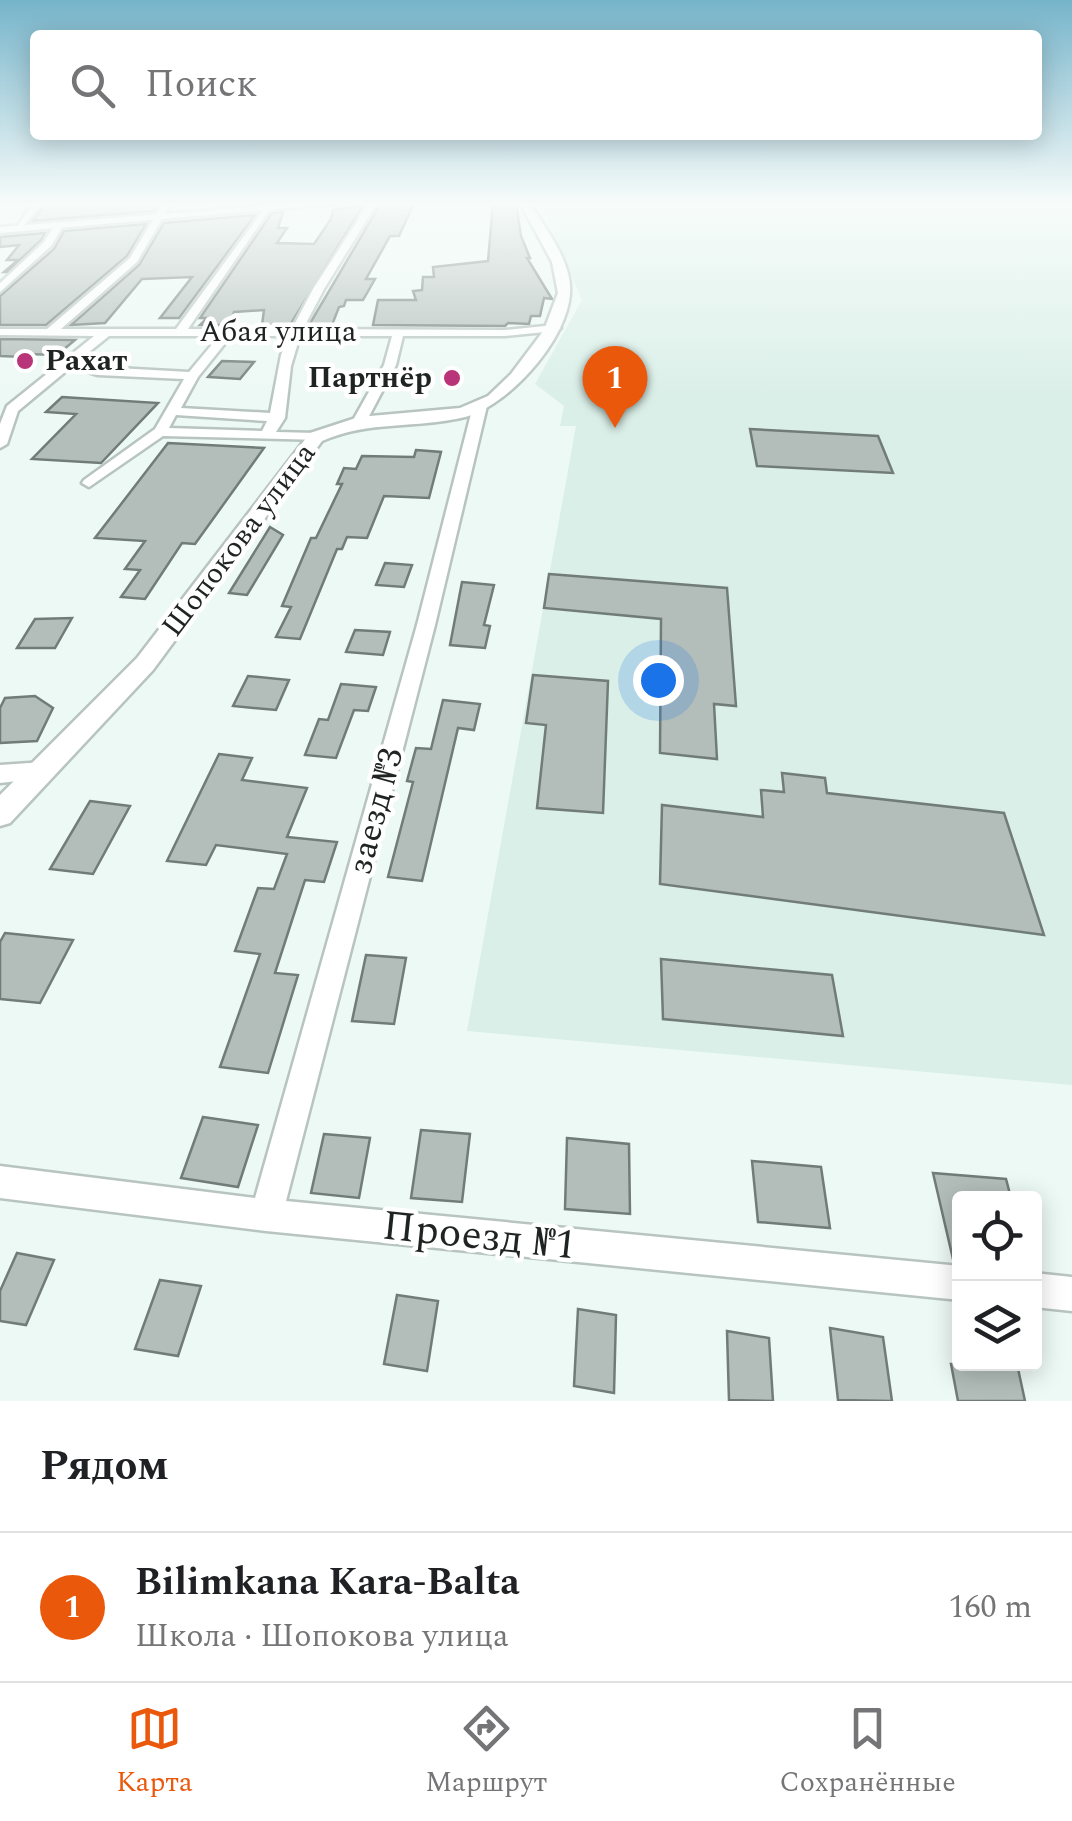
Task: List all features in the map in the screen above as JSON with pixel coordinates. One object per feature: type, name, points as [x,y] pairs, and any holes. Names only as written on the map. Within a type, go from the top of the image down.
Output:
[{"type":"street","points":[[0,289],[22,268]]},
{"type":"street","points":[[50,332],[124,268]]},
{"type":"street","points":[[179,333],[224,268]]},
{"type":"street","points":[[268,433],[278,418],[289,348],[328,268]]},
{"type":"street","points":[[480,406],[510,386],[555,328],[566,301],[566,279],[560,268]]},
{"type":"street","name":"Абая улица","points":[[0,332],[505,333],[555,328]]},
{"type":"street","points":[[359,422],[390,366],[399,331]]},
{"type":"street","points":[[0,443],[6,409],[106,332]]},
{"type":"street","points":[[89,483],[160,432],[192,376],[227,333]]},
{"type":"street","points":[[68,362],[98,371],[192,376]]},
{"type":"street","name":"Шопокова улица","points":[[0,814],[145,664],[316,437],[359,422],[480,406]]},
{"type":"street","name":"заезд №3","points":[[266,1215],[416,662],[480,406]]},
{"type":"street","points":[[172,411],[278,418]]},
{"type":"street","points":[[160,432],[316,437]]},
{"type":"street","points":[[0,774],[44,771]]},
{"type":"street","name":"Проезд №1","points":[[0,1182],[266,1215],[952,1281]]},
{"type":"street","points":[[1042,1291],[1072,1294]]},
{"type":"shaded area","points":[[568,268],[1072,268],[1072,1085],[467,1031],[576,426],[560,426],[564,406],[535,384],[582,300]]},
{"type":"building","points":[[32,268],[112,268],[46,325],[0,325],[0,296]]},
{"type":"building","points":[[135,268],[216,268],[179,318],[160,318],[192,277],[142,279],[105,323],[71,325]]},
{"type":"building","points":[[234,268],[325,268],[290,325],[262,325],[264,310],[234,312],[230,325],[200,325],[207,318],[200,318]]},
{"type":"building","points":[[342,268],[372,268],[366,279],[375,279],[363,300],[346,300],[332,325],[309,325]]},
{"type":"building","points":[[433,268],[533,268],[552,299],[544,298],[540,316],[531,316],[529,324],[373,325],[378,300],[416,300],[413,291],[422,290],[423,277],[434,277]]},
{"type":"building","points":[[0,339],[75,340],[57,355],[23,357],[0,356]]},
{"type":"building","points":[[222,361],[254,362],[240,379],[208,377]]},
{"type":"building","points":[[62,397],[158,403],[101,463],[32,459],[76,414],[46,412]]},
{"type":"building","points":[[750,429],[878,436],[893,473],[757,466]]},
{"type":"building","points":[[168,443],[264,448],[195,544],[182,543],[145,599],[121,597],[140,570],[125,569],[145,541],[95,538]]},
{"type":"building","points":[[416,450],[441,452],[429,498],[384,496],[367,538],[347,537],[342,549],[337,549],[300,639],[276,637],[291,607],[282,606],[311,538],[316,538],[342,484],[337,484],[344,468],[356,469],[362,456],[414,457]]},
{"type":"building","points":[[270,527],[283,535],[247,595],[229,593]]},
{"type":"building","points":[[385,563],[412,565],[404,587],[376,585]]},
{"type":"building","points":[[549,574],[727,588],[736,706],[714,704],[717,759],[660,753],[661,619],[544,608]]},
{"type":"building","points":[[462,582],[494,585],[484,625],[490,626],[485,648],[450,645]]},
{"type":"building","points":[[72,618],[55,648],[17,648],[35,619]]},
{"type":"building","points":[[355,630],[390,632],[383,655],[346,652]]},
{"type":"building","points":[[533,675],[608,681],[603,813],[537,808],[546,725],[526,723]]},
{"type":"building","points":[[248,676],[289,680],[276,710],[233,706]]},
{"type":"building","points":[[341,684],[376,687],[368,711],[354,710],[336,758],[305,755],[319,719],[328,720]]},
{"type":"building","points":[[35,696],[53,708],[37,741],[0,743],[0,708],[5,698]]},
{"type":"building","points":[[443,700],[480,704],[474,730],[458,728],[422,881],[388,877],[413,782],[407,781],[416,748],[431,749]]},
{"type":"building","points":[[219,754],[252,758],[242,780],[307,788],[287,837],[337,842],[324,882],[305,880],[275,973],[298,975],[268,1073],[220,1067],[260,954],[235,951],[258,888],[274,889],[287,854],[216,845],[206,865],[167,861]]},
{"type":"building","points":[[782,773],[825,778],[827,793],[1004,813],[1044,935],[660,884],[662,805],[763,817],[761,790],[784,792]]},
{"type":"building","points":[[90,801],[130,806],[93,874],[50,869]]},
{"type":"building","points":[[5,933],[73,940],[40,1003],[0,999],[0,942]]},
{"type":"building","points":[[366,955],[406,958],[394,1024],[352,1021]]},
{"type":"building","points":[[661,959],[832,975],[843,1036],[663,1019]]},
{"type":"building","points":[[203,1117],[258,1125],[238,1187],[181,1178]]},
{"type":"building","points":[[421,1130],[470,1134],[462,1202],[411,1198]]},
{"type":"building","points":[[324,1134],[370,1138],[359,1198],[311,1193]]},
{"type":"building","points":[[567,1138],[629,1144],[630,1214],[565,1209]]},
{"type":"building","points":[[752,1161],[821,1167],[830,1228],[758,1222]]},
{"type":"building","points":[[933,1173],[1006,1179],[1009,1191],[952,1191],[952,1255]]},
{"type":"building","points":[[17,1253],[54,1260],[26,1325],[0,1321],[0,1291]]},
{"type":"building","points":[[160,1280],[201,1286],[178,1356],[135,1349]]},
{"type":"building","points":[[397,1295],[438,1301],[427,1371],[384,1364]]},
{"type":"building","points":[[578,1309],[616,1315],[614,1393],[574,1386]]},
{"type":"building","points":[[830,1328],[883,1337],[892,1401],[838,1400]]},
{"type":"building","points":[[727,1331],[769,1338],[773,1401],[729,1400]]},
{"type":"building","points":[[952,1371],[1019,1371],[1025,1401],[958,1401]]},
{"type":"place","name":"Рахат","points":[[25,361]]},
{"type":"place","name":"Партнёр","points":[[452,378]]},
{"type":"place","name":"Bilimkana Kara-Balta","points":[[615,428]]}]
